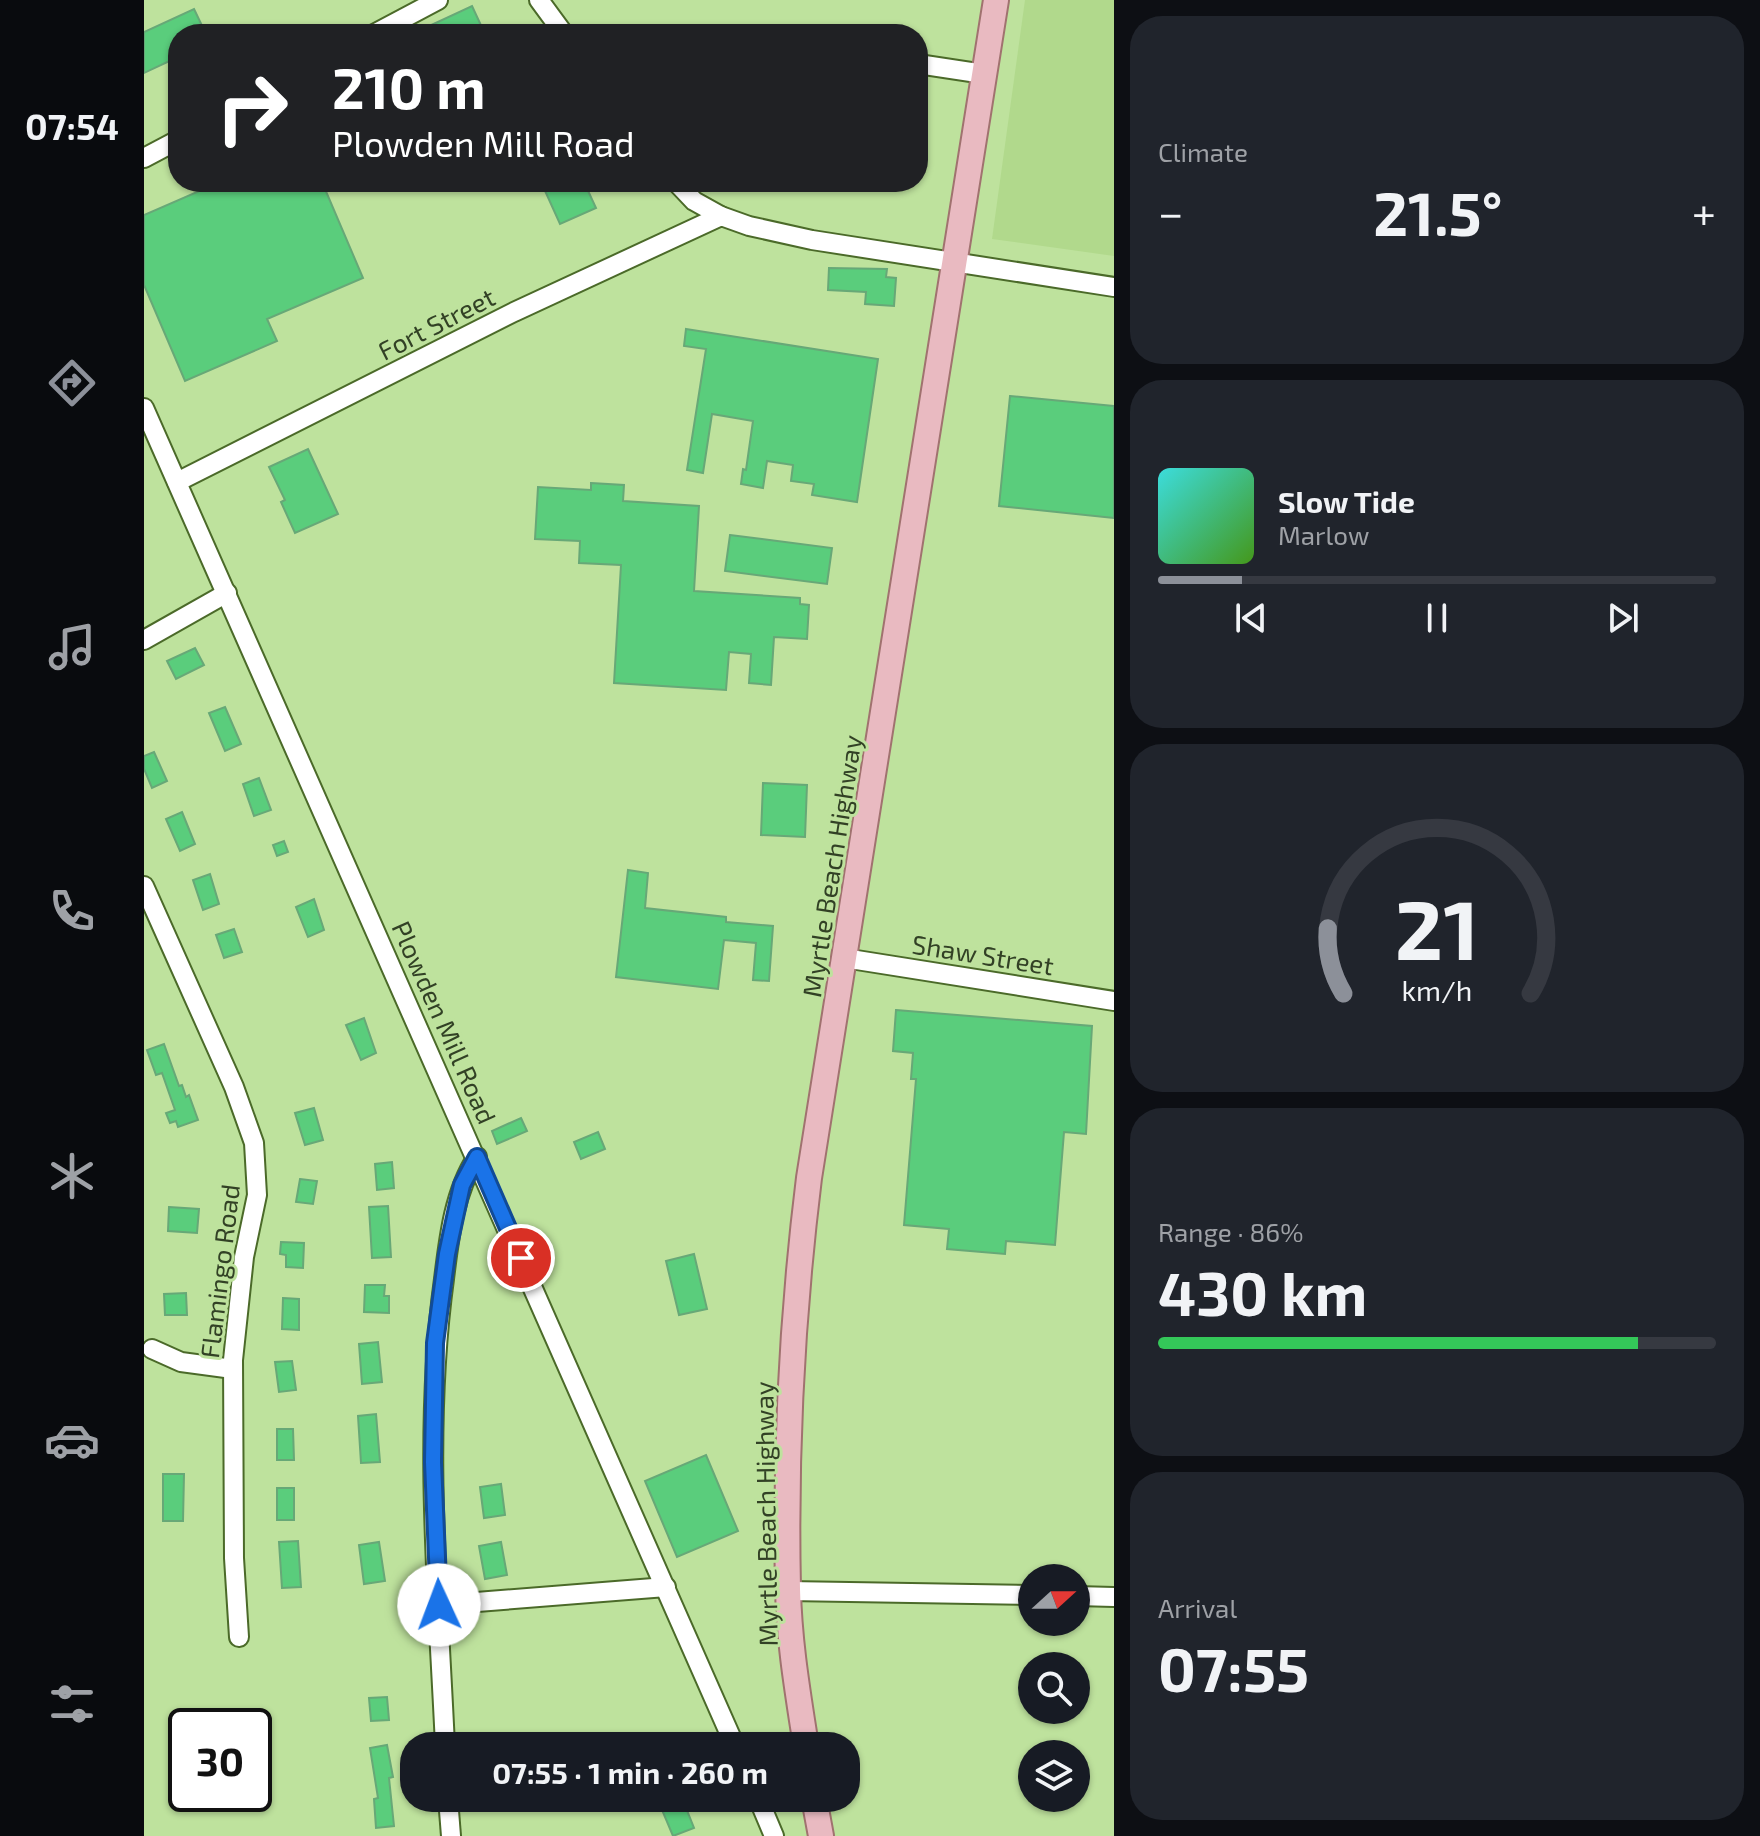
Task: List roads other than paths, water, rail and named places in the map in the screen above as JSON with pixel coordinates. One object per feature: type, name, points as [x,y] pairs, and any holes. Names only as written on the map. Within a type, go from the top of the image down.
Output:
[{"type":"main road","name":"Myrtle Beach Highway","points":[[804,1732],[788,1591],[791,1358],[796,1286],[809,1178],[996,0]]},
{"type":"main road","points":[[817,1812],[821,1836]]},
{"type":"street","points":[[393,24],[438,0]]},
{"type":"street","points":[[539,0],[557,24]]},
{"type":"street","points":[[928,66],[984,74]]},
{"type":"street","points":[[144,158],[168,145]]},
{"type":"street","points":[[685,192],[694,201],[721,216],[749,226],[812,240],[1114,287]]},
{"type":"street","name":"Fort Street","points":[[177,482],[514,312],[721,216]]},
{"type":"street","name":"Plowden Mill Road","points":[[144,408],[729,1732]]},
{"type":"street","points":[[144,640],[227,593]]},
{"type":"street","name":"Flamingo Road","points":[[144,886],[234,1087],[254,1143],[257,1195],[244,1257],[233,1369],[234,1558],[239,1637]]},
{"type":"street","name":"Shaw Street","points":[[844,958],[1114,1001]]},
{"type":"street","points":[[444,1732],[433,1462],[435,1343],[447,1254],[462,1185],[477,1157]]},
{"type":"street","points":[[152,1349],[181,1362],[233,1369]]},
{"type":"street","points":[[439,1605],[666,1587]]},
{"type":"street","points":[[788,1591],[1018,1595]]},
{"type":"street","points":[[1090,1596],[1114,1597]]},
{"type":"street","points":[[449,1812],[451,1836]]},
{"type":"street","points":[[764,1812],[774,1836]]}]
